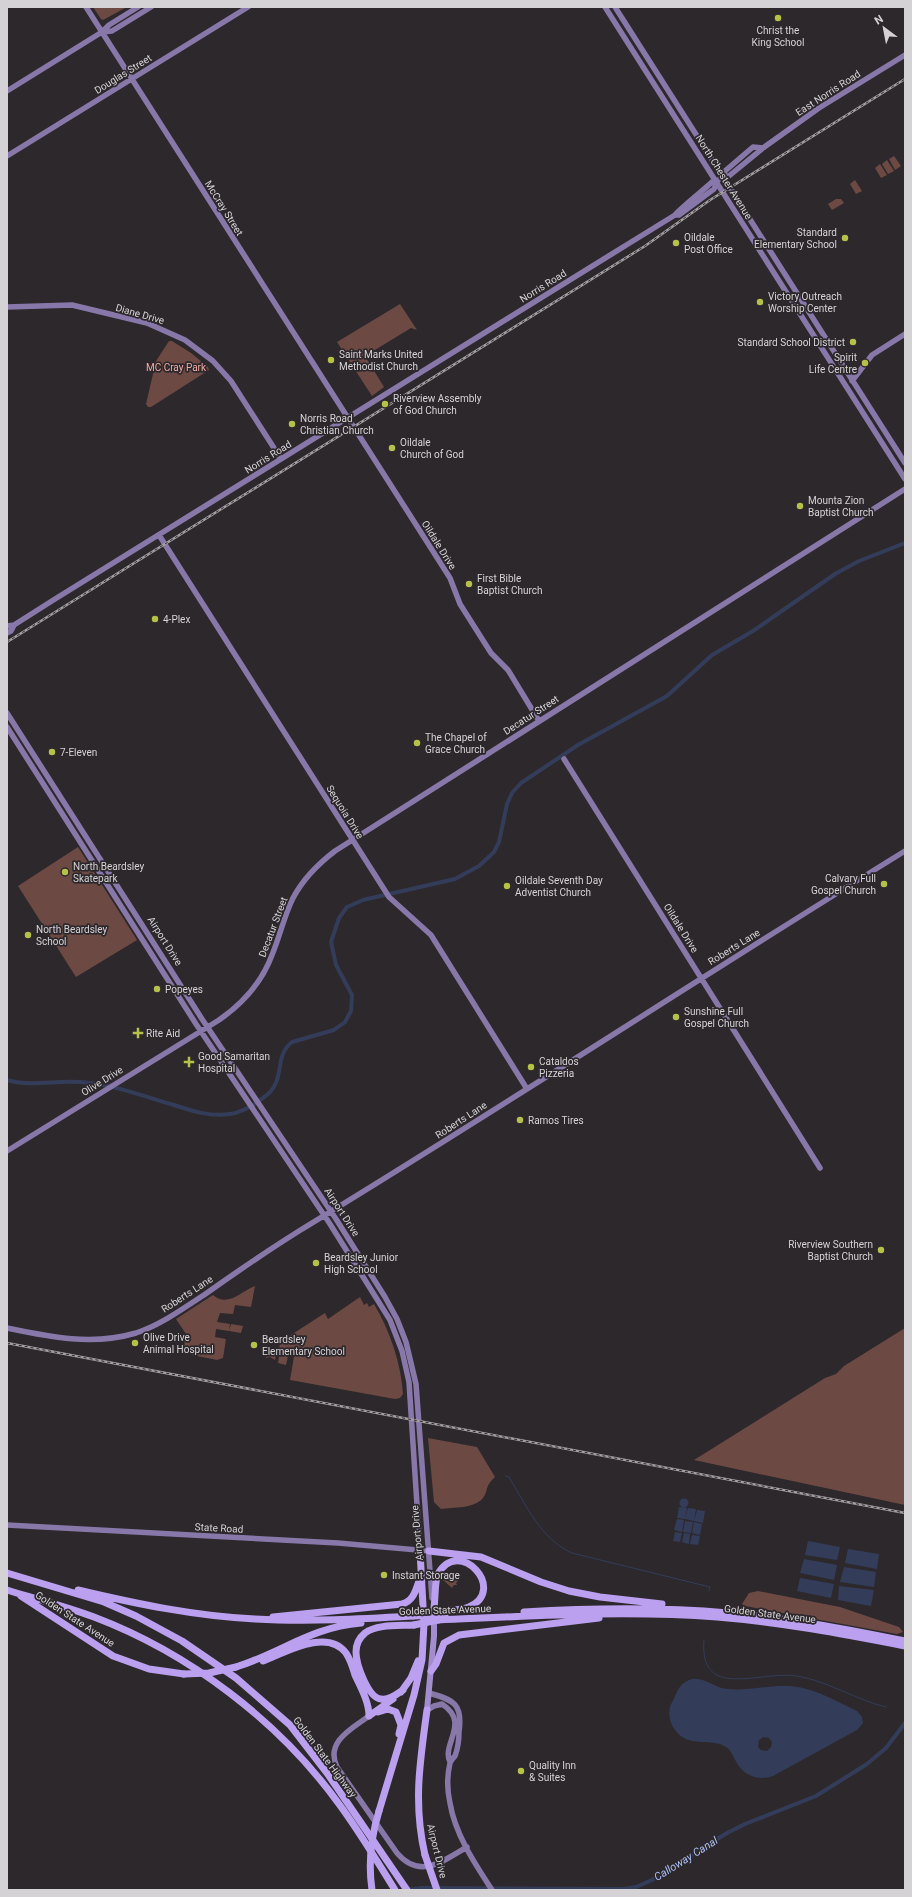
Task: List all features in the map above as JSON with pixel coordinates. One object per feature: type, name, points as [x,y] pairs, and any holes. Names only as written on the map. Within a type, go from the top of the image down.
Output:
[{"type":"highway","name":"Airport Drive","points":[[372,1890],[370,1873],[371,1848],[380,1811],[414,1695],[422,1660],[424,1640],[420,1550]]},
{"type":"highway","points":[[429,1551],[481,1557],[541,1582],[583,1594],[702,1611]]},
{"type":"highway","points":[[434,1614],[436,1580],[442,1569],[449,1564],[457,1562],[466,1562],[473,1565],[483,1581],[482,1592],[479,1599],[465,1608],[443,1616]]},
{"type":"highway","name":"Golden State Highway","points":[[7,1573],[104,1602],[136,1616],[182,1641],[236,1678],[290,1725],[327,1773],[407,1890]]},
{"type":"highway","points":[[254,1619],[406,1603],[413,1596],[421,1574]]},
{"type":"highway","name":"Golden State Avenue","points":[[18,1576],[110,1598],[210,1616],[294,1620],[414,1620]]},
{"type":"highway","name":"Golden State Avenue","points":[[11,1591],[113,1656],[148,1669],[184,1674],[224,1671],[236,1668],[306,1636],[328,1628],[443,1616],[613,1608],[702,1611],[792,1620],[905,1641]]},
{"type":"highway","name":"Golden State Highway","points":[[11,1591],[49,1602],[110,1624],[172,1655],[214,1683],[260,1719],[285,1742],[339,1804],[395,1890]]},
{"type":"highway","points":[[431,1671],[436,1664],[444,1643],[459,1635],[634,1614]]},
{"type":"highway","name":"Golden State Avenue","points":[[443,1616],[634,1614],[716,1617],[798,1627],[905,1646]]},
{"type":"highway","points":[[403,1690],[383,1700],[371,1694],[357,1662],[356,1646],[362,1636],[373,1629],[414,1620]]},
{"type":"highway","points":[[369,1716],[403,1690],[414,1674],[424,1640]]},
{"type":"highway","points":[[236,1668],[316,1642],[332,1643],[343,1650],[349,1658],[366,1702],[369,1716]]},
{"type":"highway","points":[[369,1716],[388,1709],[394,1710],[398,1715],[400,1728],[393,1766]]},
{"type":"highway","name":"Airport Drive","points":[[427,1710],[419,1767],[417,1795],[420,1830],[425,1855],[437,1890]]},
{"type":"main road","name":"McCray Street","points":[[86,7],[347,418]]},
{"type":"main road","points":[[7,91],[102,32],[109,25],[138,7]]},
{"type":"main road","points":[[102,32],[112,31],[151,7]]},
{"type":"main road","name":"Douglas Street","points":[[7,156],[248,7]]},
{"type":"main road","name":"North Chester Avenue","points":[[605,7],[905,479]]},
{"type":"main road","name":"North Chester Avenue","points":[[615,7],[724,176],[905,463]]},
{"type":"main road","name":"East Norris Road","points":[[717,182],[724,176],[729,176],[763,148],[819,108],[905,55]]},
{"type":"main road","points":[[653,82],[664,91],[668,90]]},
{"type":"main road","name":"Norris Road","points":[[7,626],[14,625],[347,418],[675,216],[679,215],[714,189],[717,182]]},
{"type":"main road","name":"Diane Drive","points":[[7,307],[72,305],[147,323],[185,340],[213,361],[231,381],[281,459]]},
{"type":"main road","points":[[852,381],[872,354],[905,334]]},
{"type":"main road","name":"Oildale Drive","points":[[347,418],[453,584],[459,602],[485,644],[491,653],[504,664],[539,721]]},
{"type":"main road","points":[[876,434],[886,442],[893,444]]},
{"type":"main road","name":"Decatur Street","points":[[207,1027],[236,1007],[252,991],[270,962],[287,911],[298,889],[317,866],[335,851],[905,489]]},
{"type":"main road","name":"Sequoia Drive","points":[[159,535],[384,891],[389,898],[431,935],[527,1089]]},
{"type":"main road","name":"Norris Road","points":[[7,633],[11,631],[14,625]]},
{"type":"main road","name":"Airport Drive","points":[[7,713],[207,1027],[331,1212],[390,1305],[402,1330],[410,1354],[417,1391],[434,1614],[427,1710]]},
{"type":"main road","name":"Airport Drive","points":[[7,727],[200,1031],[253,1108],[382,1306],[394,1330],[402,1351],[409,1387],[420,1550]]},
{"type":"main road","name":"Oildale Drive","points":[[564,759],[820,1168]]},
{"type":"main road","name":"Roberts Lane","points":[[7,1328],[77,1340],[100,1340],[124,1336],[144,1330],[171,1317],[297,1232],[905,851]]},
{"type":"main road","name":"Olive Drive","points":[[7,1151],[207,1027]]},
{"type":"main road","name":"State Road","points":[[7,1524],[338,1543],[429,1551]]},
{"type":"main road","points":[[429,1693],[448,1698],[455,1704],[460,1712],[461,1722],[455,1756],[450,1762]]},
{"type":"main road","points":[[427,1710],[442,1704],[452,1713],[455,1727],[448,1757],[450,1762],[448,1781],[450,1804],[456,1825],[466,1847],[492,1890]]},
{"type":"main road","points":[[369,1716],[339,1739],[335,1748],[334,1758],[337,1767],[397,1853],[409,1864],[421,1867],[438,1864],[466,1847]]},
{"type":"green space","points":[[93,7],[127,7],[103,20]]},
{"type":"green space","points":[[894,156],[901,166],[895,170],[889,159]]},
{"type":"green space","points":[[887,160],[894,171],[888,174],[882,164]]},
{"type":"green space","points":[[880,164],[887,175],[881,178],[875,168]]},
{"type":"green space","points":[[855,180],[862,191],[856,194],[850,184]]},
{"type":"green space","points":[[836,199],[841,199],[844,203],[832,210],[828,204]]},
{"type":"green space","points":[[400,304],[417,330],[411,328],[365,356],[384,387],[372,396],[337,342]]},
{"type":"green space","name":"MC Cray Park","points":[[169,341],[172,341],[191,353],[208,367],[209,370],[151,407],[148,407],[146,404],[156,361]]},
{"type":"green space","points":[[78,847],[137,940],[76,977],[18,886]]},
{"type":"green space","points":[[255,1286],[251,1307],[235,1305],[233,1314],[220,1313],[217,1322],[230,1324],[229,1331],[216,1329],[215,1337],[226,1339],[223,1358],[217,1360],[192,1355],[184,1346],[186,1334],[176,1319],[213,1295],[219,1299],[229,1299]]},
{"type":"green space","points":[[360,1297],[364,1305],[367,1303],[369,1307],[374,1304],[390,1336],[402,1382],[403,1394],[400,1398],[395,1399],[290,1380],[295,1351],[279,1349],[280,1342],[325,1313],[328,1319]]},
{"type":"green space","points":[[231,1324],[243,1326],[241,1333],[229,1331]]},
{"type":"green space","points":[[905,1328],[905,1505],[694,1460],[825,1378],[836,1374],[844,1366]]},
{"type":"green space","points":[[268,1348],[277,1350],[275,1360],[270,1357],[266,1358]]},
{"type":"green space","points":[[280,1350],[289,1351],[286,1365],[278,1363]]},
{"type":"green space","points":[[428,1438],[477,1447],[495,1477],[489,1483],[486,1493],[479,1502],[469,1506],[441,1509],[434,1502]]},
{"type":"green space","points":[[452,1572],[457,1572],[459,1575],[455,1577],[458,1581],[456,1583],[457,1585],[454,1585],[452,1588],[443,1580],[445,1576]]},
{"type":"green space","points":[[758,1591],[840,1607],[899,1627],[903,1632],[897,1634],[745,1606],[742,1604],[749,1593]]},
{"type":"water","points":[[684,1498],[689,1503],[684,1508],[679,1503]]},
{"type":"water","points":[[679,1507],[687,1508],[685,1519],[677,1518]]},
{"type":"water","points":[[688,1508],[696,1509],[694,1521],[685,1519]]},
{"type":"water","points":[[697,1510],[705,1511],[703,1523],[694,1521]]},
{"type":"water","points":[[677,1519],[684,1520],[682,1532],[674,1530]]},
{"type":"water","points":[[685,1521],[693,1522],[691,1533],[683,1532]]},
{"type":"water","points":[[694,1522],[702,1524],[700,1535],[692,1533]]},
{"type":"water","points":[[675,1532],[682,1533],[680,1542],[673,1541]]},
{"type":"water","points":[[684,1533],[690,1534],[689,1544],[682,1542]]},
{"type":"water","points":[[692,1535],[700,1536],[698,1545],[690,1544]]},
{"type":"water","points":[[808,1541],[840,1547],[837,1560],[805,1555]]},
{"type":"water","points":[[848,1549],[879,1554],[877,1569],[845,1563]]},
{"type":"water","points":[[804,1559],[837,1565],[834,1580],[800,1573]]},
{"type":"water","points":[[844,1567],[876,1572],[874,1587],[840,1582]]},
{"type":"water","points":[[800,1578],[834,1584],[831,1598],[797,1591]]},
{"type":"water","points":[[839,1586],[874,1590],[871,1606],[838,1600]]},
{"type":"water","points":[[697,1679],[727,1689],[788,1686],[806,1689],[824,1695],[857,1711],[862,1717],[863,1723],[857,1730],[773,1776],[757,1778],[748,1774],[740,1767],[730,1750],[726,1747],[716,1743],[689,1740],[680,1736],[674,1729],[670,1721],[670,1707],[680,1687],[683,1683],[689,1680]],"holes":[[[763,1737],[769,1738],[772,1742],[771,1747],[767,1751],[761,1750],[758,1747],[759,1740]]]},
{"type":"waterway","points":[[7,1080],[25,1083],[92,1083],[127,1091],[194,1111],[215,1115],[239,1112],[252,1106],[271,1091],[278,1077],[283,1055],[286,1048],[292,1042],[334,1030],[345,1022],[351,1011],[352,995],[336,965],[331,942],[339,918],[347,907],[363,900],[455,879],[479,866],[494,852],[499,842],[507,804],[512,793],[521,783],[578,745],[667,696],[712,655],[753,631],[835,574],[859,561],[905,543]]},
{"type":"waterway","points":[[506,1476],[509,1477],[535,1520],[551,1539],[561,1547],[572,1553],[710,1587],[709,1591]]},
{"type":"waterway","points":[[704,1640],[704,1655],[709,1668],[717,1675],[724,1678],[744,1679],[788,1675],[797,1676],[820,1682],[864,1700],[886,1707]]},
{"type":"waterway","name":"Calloway Canal","points":[[408,1890],[421,1888],[624,1889],[636,1887],[652,1880],[727,1833],[745,1824],[816,1796],[867,1764],[886,1748],[905,1723]]},
{"type":"railway","points":[[7,642],[645,246],[710,200],[905,79]]},
{"type":"railway","points":[[7,1343],[905,1513]]},
{"type":"place","name":"Christ the King School","points":[[778,18]]},
{"type":"place","name":"Standard Elementary School","points":[[845,238]]},
{"type":"place","name":"Oildale Post Office","points":[[676,243]]},
{"type":"place","name":"Victory Outreach Worship Center","points":[[760,302]]},
{"type":"place","name":"Standard School District","points":[[853,342]]},
{"type":"place","name":"Saint Marks United Methodist Church","points":[[331,360]]},
{"type":"place","name":"Spirit Life Centre","points":[[865,363]]},
{"type":"place","name":"Riverview Assembly of God Church","points":[[385,404]]},
{"type":"place","name":"Norris Road Christian Church","points":[[292,424]]},
{"type":"place","name":"Oildale Church of God","points":[[392,448]]},
{"type":"place","name":"Mounta Zion Baptist Church","points":[[800,506]]},
{"type":"place","name":"First Bible Baptist Church","points":[[469,584]]},
{"type":"place","name":"4-Plex","points":[[155,619]]},
{"type":"place","name":"The Chapel of Grace Church","points":[[417,743]]},
{"type":"place","name":"7-Eleven","points":[[52,752]]},
{"type":"place","name":"North Beardsley Skatepark","points":[[65,872]]},
{"type":"place","name":"Calvary Full Gospel Church","points":[[884,884]]},
{"type":"place","name":"Oildale Seventh Day Adventist Church","points":[[507,886]]},
{"type":"place","name":"North Beardsley School","points":[[28,935]]},
{"type":"place","name":"Popeyes","points":[[157,989]]},
{"type":"place","name":"Sunshine Full Gospel Church","points":[[676,1017]]},
{"type":"place","name":"Rite Aid","points":[[138,1033]]},
{"type":"place","name":"Good Samaritan Hospital","points":[[189,1062]]},
{"type":"place","name":"Cataldos Pizzeria","points":[[531,1067]]},
{"type":"place","name":"Ramos Tires","points":[[520,1120]]},
{"type":"place","name":"Riverview Southern Baptist Church","points":[[881,1250]]},
{"type":"place","name":"Beardsley Junior High School","points":[[316,1263]]},
{"type":"place","name":"Olive Drive Animal Hospital","points":[[135,1343]]},
{"type":"place","name":"Beardsley Elementary School","points":[[254,1345]]},
{"type":"place","name":"Instant Storage","points":[[384,1575]]},
{"type":"place","name":"Quality Inn & Suites","points":[[521,1771]]}]
